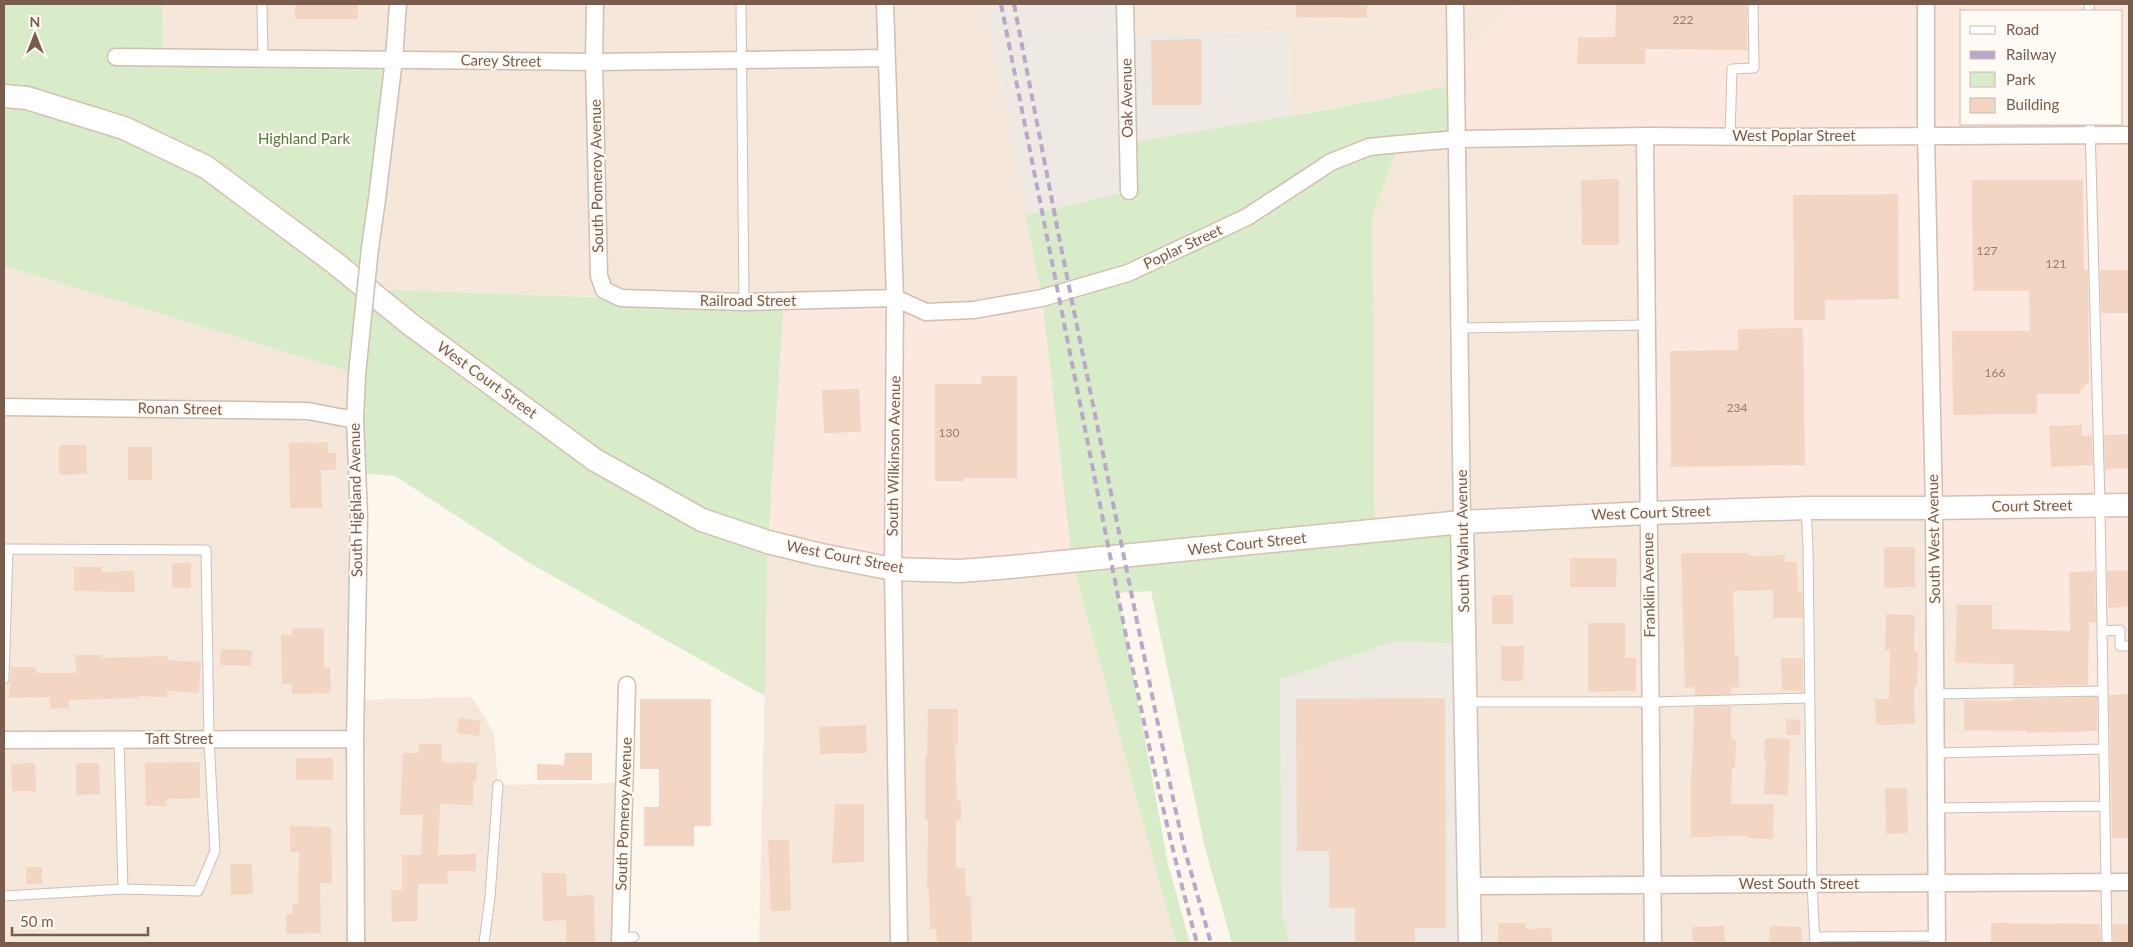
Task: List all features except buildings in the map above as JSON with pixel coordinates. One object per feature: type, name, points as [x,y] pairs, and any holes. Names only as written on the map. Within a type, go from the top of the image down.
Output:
[{"type":"main road","name":"West Court Street","points":[[4,96],[27,98],[124,128],[206,167],[335,263],[410,324],[595,460],[702,520],[768,542],[821,555],[893,569],[960,571],[1462,522],[1806,508],[1934,508]]},
{"type":"main road","name":"Court Street","points":[[1934,508],[2129,505]]},
{"type":"main road","name":"South Walnut Avenue","points":[[1462,522],[1470,943]]},
{"type":"street","name":"South Highland Avenue","points":[[356,943],[355,739],[359,516],[355,420],[357,374],[368,266],[394,59],[398,4]]},
{"type":"street","name":"South Pomeroy Avenue","points":[[595,4],[594,62],[599,276],[604,290]]},
{"type":"street","name":"South Wilkinson Avenue","points":[[885,4],[895,298],[893,569],[899,943]]},
{"type":"street","name":"Oak Avenue","points":[[1125,4],[1130,192]]},
{"type":"street","name":"South Walnut Avenue","points":[[1456,4],[1462,522]]},
{"type":"street","name":"South West Avenue","points":[[1926,4],[1926,135],[1934,508],[1937,940]]},
{"type":"street","name":"Carey Street","points":[[116,57],[594,62],[887,58]]},
{"type":"street","name":"West Poplar Street","points":[[1458,139],[1926,135],[2090,129],[2129,134]]},
{"type":"street","name":"Franklin Avenue","points":[[1645,136],[1654,943]]},
{"type":"street","name":"Poplar Street","points":[[895,298],[926,312],[974,310],[1042,298],[1128,273],[1247,217],[1331,162],[1361,150],[1384,145],[1458,139]]},
{"type":"street","name":"Railroad Street","points":[[604,290],[621,298],[744,302],[895,298]]},
{"type":"street","name":"Ronan Street","points":[[4,407],[308,411],[355,420]]},
{"type":"street","name":"South Pomeroy Avenue","points":[[625,939],[627,684]]},
{"type":"street","name":"Taft Street","points":[[4,740],[355,739]]},
{"type":"street","name":"West South Street","points":[[1468,886],[2129,882]]},
{"type":"lane","points":[[262,4],[263,58]]},
{"type":"lane","points":[[741,4],[744,302]]},
{"type":"lane","points":[[1730,137],[1732,69],[1754,68],[1753,4]]},
{"type":"lane","points":[[2090,129],[2100,505],[2107,943]]},
{"type":"lane","points":[[1460,328],[1648,325]]},
{"type":"lane","points":[[1806,508],[1812,884],[1815,940],[1937,940]]},
{"type":"lane","points":[[4,679],[6,549],[206,550],[209,739],[215,852],[198,890],[123,889],[4,896]]},
{"type":"lane","points":[[2102,631],[2120,630],[2120,646],[2129,646]]},
{"type":"lane","points":[[1935,694],[2102,691]]},
{"type":"lane","points":[[1465,702],[1650,702],[1809,698]]},
{"type":"lane","points":[[119,739],[123,889]]},
{"type":"lane","points":[[1935,753],[2104,749]]},
{"type":"lane","points":[[484,943],[490,897],[498,785]]},
{"type":"lane","points":[[1935,808],[2104,806]]},
{"type":"shaded area","points":[[162,4],[986,4],[1042,298],[974,310],[368,289],[164,57]]},
{"type":"shaded area","points":[[986,4],[1125,4],[1126,35],[1289,31],[1290,116],[1129,143],[1129,191],[1026,215]]},
{"type":"shaded area","points":[[1125,4],[1516,4],[1457,64],[1457,84],[1290,116],[1289,31],[1126,35]]},
{"type":"shaded area","points":[[1516,4],[2129,4],[2129,882],[2106,882],[2107,943],[1815,943],[1812,884],[1936,883],[1935,733],[2017,734],[2017,693],[2001,693],[2000,601],[1934,602],[1934,509],[1648,513],[1645,136],[1458,139],[1456,64]]},
{"type":"shaded area","points":[[1645,136],[1934,508],[2000,601],[2001,692],[2017,692],[2017,734],[1936,884],[1815,943],[1470,943],[1375,531],[1372,217],[1399,144]]},
{"type":"shaded area","points":[[4,266],[357,374],[355,700],[472,697],[494,733],[498,785],[625,783],[620,943],[4,943]]},
{"type":"shaded area","points":[[895,298],[927,312],[1042,298],[1072,561],[960,571],[768,542],[784,301]]},
{"type":"shaded area","points":[[768,542],[1072,561],[1176,943],[759,943]]},
{"type":"shaded area","points":[[1397,641],[1464,644],[1470,943],[1290,943],[1282,913],[1280,680]]},
{"type":"shaded area","points":[[2106,882],[2129,882],[2129,943],[2107,943]]},
{"type":"green space","name":"Highland Park","points":[[4,4],[162,4],[164,57],[394,59],[368,289],[621,298],[784,301],[768,542],[765,696],[526,561],[395,476],[357,473],[357,374],[4,266]]},
{"type":"green space","points":[[1457,84],[1458,139],[1399,144],[1372,217],[1375,531],[1462,522],[1464,644],[1397,641],[1280,680],[1282,913],[1290,943],[1232,943],[1205,848],[1151,591],[1118,593],[1168,864],[1190,943],[1176,943],[1072,561],[1042,298],[1026,215],[1129,191],[1128,143],[1319,111]]},
{"type":"railway","points":[[1001,4],[1135,680],[1170,838],[1197,943]]},
{"type":"railway","points":[[1014,4],[1062,252],[1175,808],[1211,943]]}]
